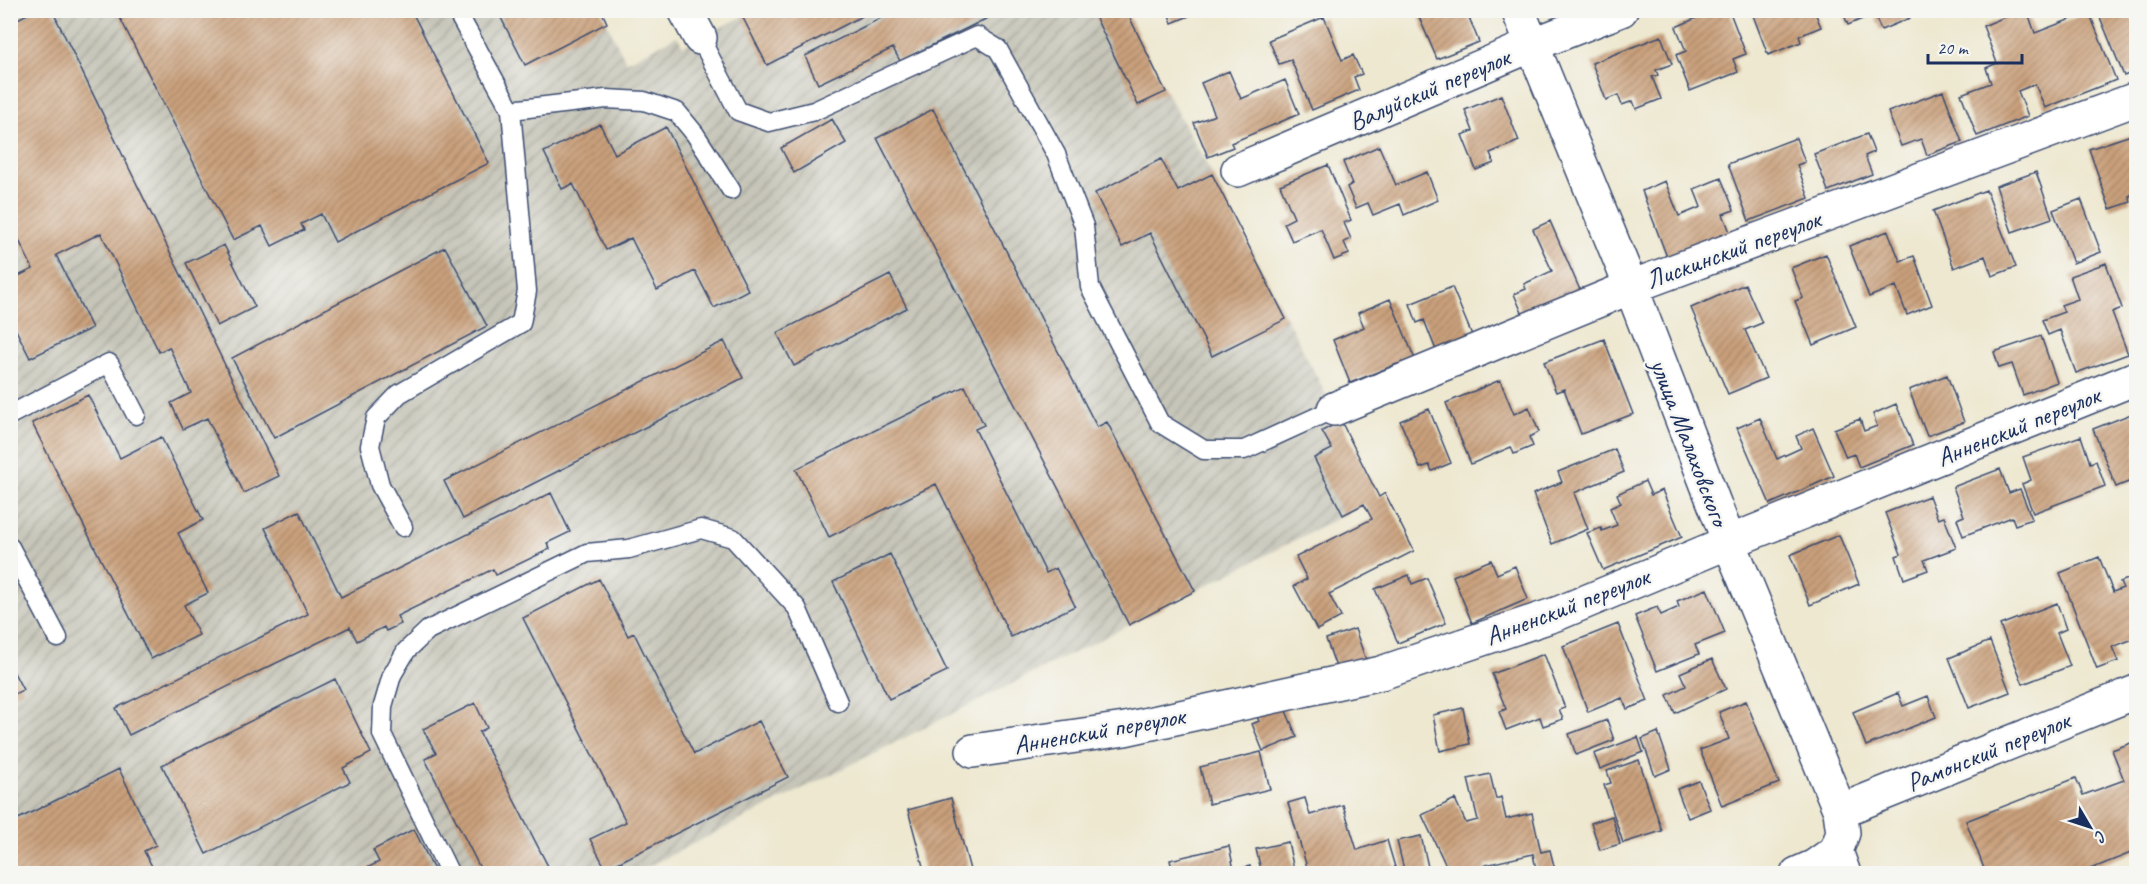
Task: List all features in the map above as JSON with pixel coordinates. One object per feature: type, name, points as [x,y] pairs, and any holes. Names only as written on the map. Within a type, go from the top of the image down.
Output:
[{"type":"street","name":"улица Малаховского","points":[[1518,10],[1630,287],[1729,542],[1840,811],[1843,833],[1840,862]]},
{"type":"street","name":"Валуйский переулок","points":[[1238,170],[1532,45],[1621,10]]},
{"type":"street","name":"Лискинский переулок","points":[[1334,409],[1630,287],[2136,99]]},
{"type":"street","name":"Анненский переулок","points":[[973,751],[1125,729],[1381,673],[1559,614],[1729,542],[2136,378]]},
{"type":"street","name":"Рамонский переулок","points":[[1840,811],[2136,692]]},
{"type":"street","points":[[1797,873],[1815,866],[1840,862]]},
{"type":"lane","points":[[403,527],[380,485],[370,446],[376,418],[399,394],[521,323],[527,291],[511,110],[456,10]]},
{"type":"lane","points":[[692,24],[738,111],[769,122],[814,111],[976,36],[998,49],[1056,154],[1084,226],[1090,287],[1160,423],[1204,450],[1244,450],[1334,409]]},
{"type":"lane","points":[[511,110],[606,99],[644,101],[677,112],[695,134],[731,190]]},
{"type":"lane","points":[[10,415],[109,363],[136,416]]},
{"type":"lane","points":[[450,873],[382,734],[383,705],[392,675],[406,651],[428,630],[587,553],[629,549],[701,529],[733,538],[797,608],[838,702]]},
{"type":"lane","points":[[10,547],[58,638]]},
{"type":"shaded area","points":[[10,11],[601,11],[626,62],[677,36],[683,46],[742,17],[739,11],[1126,11],[1166,92],[1212,174],[1379,497],[635,873],[11,873]]},
{"type":"building","points":[[35,10],[52,10],[279,476],[244,493],[207,418],[183,429],[171,403],[191,393],[169,347],[159,352],[101,233],[56,255],[92,328],[30,358],[10,318],[10,280],[33,269],[10,222],[10,23]]},
{"type":"building","points":[[116,10],[411,10],[489,163],[335,242],[321,214],[301,224],[304,230],[272,246],[262,226],[233,240]]},
{"type":"building","points":[[497,10],[601,10],[607,23],[525,65]]},
{"type":"building","points":[[739,10],[874,10],[767,65]]},
{"type":"building","points":[[897,10],[1004,10],[900,61],[893,48],[818,84],[805,56]]},
{"type":"building","points":[[1092,10],[1126,10],[1166,92],[1138,105]]},
{"type":"building","points":[[1167,10],[1187,10],[1189,16],[1172,23]]},
{"type":"building","points":[[1416,10],[1466,10],[1479,42],[1437,59]]},
{"type":"building","points":[[1715,10],[1729,10],[1746,54],[1733,59],[1738,72],[1690,91],[1676,55],[1686,51],[1676,27]]},
{"type":"building","points":[[1751,10],[1814,10],[1821,27],[1799,36],[1801,42],[1768,55]]},
{"type":"building","points":[[1842,10],[1907,10],[1910,18],[1881,30],[1874,14],[1848,25]]},
{"type":"building","points":[[2027,10],[2035,33],[2089,12],[2116,80],[2045,108],[2035,84],[2018,91],[2028,116],[1977,136],[1961,94],[1991,83],[1986,68],[1997,63],[1983,26]]},
{"type":"building","points":[[2097,10],[2129,10],[2133,21],[2136,20],[2136,71],[2124,76]]},
{"type":"building","points":[[1324,17],[1342,60],[1353,55],[1362,74],[1354,77],[1359,90],[1312,110],[1291,60],[1279,64],[1269,40]]},
{"type":"building","points":[[1661,36],[1672,64],[1656,70],[1658,75],[1652,77],[1661,99],[1636,109],[1633,101],[1622,105],[1618,95],[1606,100],[1592,63]]},
{"type":"building","points":[[1229,71],[1241,99],[1285,80],[1299,114],[1231,143],[1233,147],[1208,157],[1194,123],[1215,115],[1201,83]]},
{"type":"building","points":[[1943,91],[1962,142],[1927,155],[1921,139],[1901,146],[1888,112]]},
{"type":"building","points":[[1501,95],[1519,141],[1490,153],[1494,163],[1476,170],[1462,135],[1473,131],[1465,110]]},
{"type":"building","points":[[933,109],[1097,427],[1107,422],[1195,591],[1129,625],[877,138]]},
{"type":"building","points":[[832,119],[846,143],[794,173],[781,148]]},
{"type":"building","points":[[600,124],[615,154],[666,127],[748,290],[714,308],[695,271],[657,290],[631,238],[606,250],[573,184],[562,189],[544,152]]},
{"type":"building","points":[[1867,134],[1874,152],[1865,156],[1872,174],[1828,191],[1814,154]]},
{"type":"building","points":[[2131,135],[2136,151],[2136,193],[2129,196],[2131,202],[2110,209],[2089,149]]},
{"type":"building","points":[[1796,138],[1805,162],[1797,165],[1809,198],[1749,221],[1728,164]]},
{"type":"building","points":[[1379,146],[1396,185],[1427,172],[1438,200],[1404,215],[1400,204],[1373,215],[1368,203],[1356,208],[1347,187],[1352,184],[1343,162]]},
{"type":"building","points":[[1161,159],[1178,191],[1212,174],[1286,319],[1212,356],[1150,233],[1122,247],[1095,193]]},
{"type":"building","points":[[1328,165],[1351,220],[1344,223],[1351,239],[1344,242],[1349,254],[1334,260],[1321,229],[1292,241],[1284,223],[1294,218],[1280,185]]},
{"type":"building","points":[[2036,172],[2052,218],[2012,232],[1996,186]]},
{"type":"building","points":[[1721,178],[1734,210],[1723,214],[1730,232],[1667,257],[1642,191],[1665,181],[1679,216],[1701,207],[1694,189]]},
{"type":"building","points":[[1986,190],[2016,267],[1992,276],[1985,256],[1954,268],[1933,211]]},
{"type":"building","points":[[2081,199],[2101,252],[2073,263],[2053,210]]},
{"type":"building","points":[[1550,221],[1580,290],[1523,315],[1514,294],[1526,289],[1524,284],[1552,271],[1533,229]]},
{"type":"building","points":[[1888,231],[1900,261],[1914,256],[1932,305],[1907,315],[1896,286],[1869,297],[1849,246]]},
{"type":"building","points":[[224,245],[255,307],[217,326],[186,263]]},
{"type":"building","points":[[445,247],[487,326],[274,438],[232,358]]},
{"type":"building","points":[[1826,254],[1856,327],[1813,345],[1795,301],[1803,298],[1791,268]]},
{"type":"building","points":[[2106,263],[2122,308],[2112,312],[2128,354],[2076,373],[2060,330],[2048,335],[2042,320],[2064,312],[2061,305],[2078,299],[2070,276]]},
{"type":"building","points":[[890,275],[907,308],[794,366],[777,333]]},
{"type":"building","points":[[1745,284],[1762,323],[1745,330],[1766,378],[1728,394],[1691,308]]},
{"type":"building","points":[[1452,287],[1472,335],[1436,350],[1424,320],[1417,323],[1410,304]]},
{"type":"building","points":[[1390,299],[1417,364],[1399,372],[1397,364],[1350,383],[1333,340],[1364,327],[1358,313]]},
{"type":"building","points":[[2041,336],[2057,382],[2023,395],[2012,364],[1999,368],[1994,352]]},
{"type":"building","points":[[1604,339],[1633,414],[1581,434],[1564,389],[1556,392],[1544,362]]},
{"type":"building","points":[[724,341],[743,378],[463,519],[444,481]]},
{"type":"building","points":[[1947,375],[1964,422],[1927,436],[1909,390]]},
{"type":"building","points":[[1500,380],[1514,414],[1529,407],[1539,432],[1529,437],[1533,446],[1514,454],[1511,447],[1471,464],[1446,403]]},
{"type":"building","points":[[965,386],[984,425],[975,429],[1046,573],[1056,568],[1075,606],[1011,637],[936,484],[829,537],[796,469]]},
{"type":"building","points":[[88,395],[120,458],[161,437],[203,520],[178,533],[208,593],[184,605],[199,635],[151,659],[32,423]]},
{"type":"building","points":[[1896,404],[1913,445],[1859,467],[1854,454],[1846,457],[1834,429],[1860,419],[1864,431],[1877,426],[1873,414]]},
{"type":"building","points":[[1429,409],[1451,463],[1432,471],[1429,465],[1420,468],[1400,421]]},
{"type":"building","points":[[2136,412],[2136,479],[2116,487],[2093,429]]},
{"type":"building","points":[[1760,418],[1777,459],[1801,448],[1796,436],[1813,428],[1834,476],[1770,504],[1737,428]]},
{"type":"building","points":[[1341,421],[1379,497],[1385,493],[1414,551],[1329,594],[1341,617],[1317,630],[1294,586],[1307,579],[1296,557],[1372,519],[1364,504],[1343,515],[1314,458],[1332,449],[1322,431]]},
{"type":"building","points":[[2081,436],[2090,463],[2096,461],[2105,486],[2033,513],[2022,484],[2031,480],[2023,457]]},
{"type":"building","points":[[1615,449],[1624,472],[1574,493],[1588,529],[1552,544],[1533,494],[1562,482],[1558,472]]},
{"type":"building","points":[[2000,469],[2009,493],[2020,489],[2032,519],[2015,525],[2012,517],[1963,536],[1957,519],[1964,516],[1953,487]]},
{"type":"building","points":[[1645,481],[1651,495],[1662,490],[1682,537],[1603,570],[1587,533],[1601,528],[1602,531],[1617,525],[1610,508],[1621,503],[1617,494]]},
{"type":"building","points":[[551,493],[570,532],[547,543],[550,549],[496,575],[493,569],[397,616],[401,624],[386,631],[384,627],[357,641],[350,627],[129,735],[116,708],[308,614],[265,528],[299,511],[341,597]]},
{"type":"building","points":[[1929,496],[1938,519],[1944,517],[1956,548],[1924,560],[1928,570],[1904,579],[1896,556],[1901,554],[1885,513]]},
{"type":"building","points":[[1839,535],[1859,584],[1810,605],[1790,555]]},
{"type":"building","points":[[890,554],[947,671],[889,699],[833,582]]},
{"type":"building","points":[[2099,557],[2113,592],[2123,588],[2120,582],[2136,576],[2136,638],[2112,647],[2118,661],[2097,669],[2060,573]]},
{"type":"building","points":[[1491,560],[1497,574],[1515,566],[1528,599],[1472,623],[1453,576]]},
{"type":"building","points":[[1409,575],[1412,584],[1427,578],[1446,623],[1398,643],[1375,589]]},
{"type":"building","points":[[599,579],[628,636],[634,633],[694,754],[759,721],[788,777],[606,869],[590,839],[626,822],[523,618]]},
{"type":"building","points":[[1707,589],[1725,633],[1695,645],[1699,654],[1657,671],[1635,616],[1657,607],[1661,615],[1679,607],[1677,601]]},
{"type":"building","points":[[2057,603],[2066,629],[2057,633],[2070,666],[2023,684],[2000,625]]},
{"type":"building","points":[[1618,624],[1648,701],[1627,709],[1622,698],[1588,712],[1563,646]]},
{"type":"building","points":[[1355,629],[1366,660],[1337,670],[1326,639]]},
{"type":"building","points":[[1990,641],[2010,692],[1969,708],[1949,658]]},
{"type":"building","points":[[1544,654],[1565,708],[1559,710],[1563,719],[1543,726],[1540,717],[1506,730],[1499,712],[1506,709],[1492,674]]},
{"type":"building","points":[[1712,659],[1726,689],[1675,713],[1667,695],[1686,686],[1680,673]]},
{"type":"building","points":[[10,665],[23,690],[10,696]]},
{"type":"building","points":[[335,679],[371,753],[343,768],[350,782],[206,854],[162,765]]},
{"type":"building","points":[[1898,693],[1903,706],[1928,696],[1936,717],[1866,746],[1853,712]]},
{"type":"building","points":[[1281,699],[1297,737],[1263,751],[1252,724],[1259,721],[1254,710]]},
{"type":"building","points":[[1746,701],[1779,783],[1722,806],[1700,750],[1729,739],[1719,712]]},
{"type":"building","points":[[475,703],[487,728],[479,732],[552,874],[483,874],[425,759],[436,753],[423,729]]},
{"type":"building","points":[[1463,708],[1470,744],[1440,751],[1433,715]]},
{"type":"building","points":[[1607,720],[1614,740],[1576,755],[1569,734]]},
{"type":"building","points":[[1658,732],[1671,769],[1655,776],[1642,739]]},
{"type":"building","points":[[1638,737],[1643,752],[1600,769],[1594,754]]},
{"type":"building","points":[[2136,741],[2136,851],[2078,874],[1986,874],[1966,821],[2076,778],[2083,795],[2124,780],[2112,750]]},
{"type":"building","points":[[1261,752],[1270,789],[1209,804],[1200,767]]},
{"type":"building","points":[[1639,760],[1662,831],[1623,843],[1604,785],[1611,783],[1607,771]]},
{"type":"building","points":[[119,769],[156,845],[144,851],[156,874],[12,874],[10,823]]},
{"type":"building","points":[[1490,774],[1496,799],[1501,797],[1506,819],[1532,813],[1541,852],[1550,850],[1556,874],[1537,874],[1533,854],[1485,865],[1486,870],[1478,874],[1450,874],[1422,815],[1455,799],[1466,823],[1478,820],[1468,779]]},
{"type":"building","points":[[1699,781],[1710,809],[1688,818],[1677,789]]},
{"type":"building","points":[[951,798],[970,870],[955,874],[925,874],[908,810]]},
{"type":"building","points":[[1305,798],[1310,815],[1343,805],[1357,850],[1387,840],[1397,874],[1309,874],[1288,803]]},
{"type":"building","points":[[1612,816],[1620,844],[1600,850],[1591,823]]},
{"type":"building","points":[[414,829],[436,874],[355,874],[379,862],[373,850]]},
{"type":"building","points":[[1421,836],[1429,871],[1405,874],[1397,841]]},
{"type":"building","points":[[1288,842],[1295,874],[1262,874],[1256,849]]},
{"type":"building","points":[[1229,846],[1234,870],[1250,866],[1252,874],[1173,874],[1170,860]]}]
